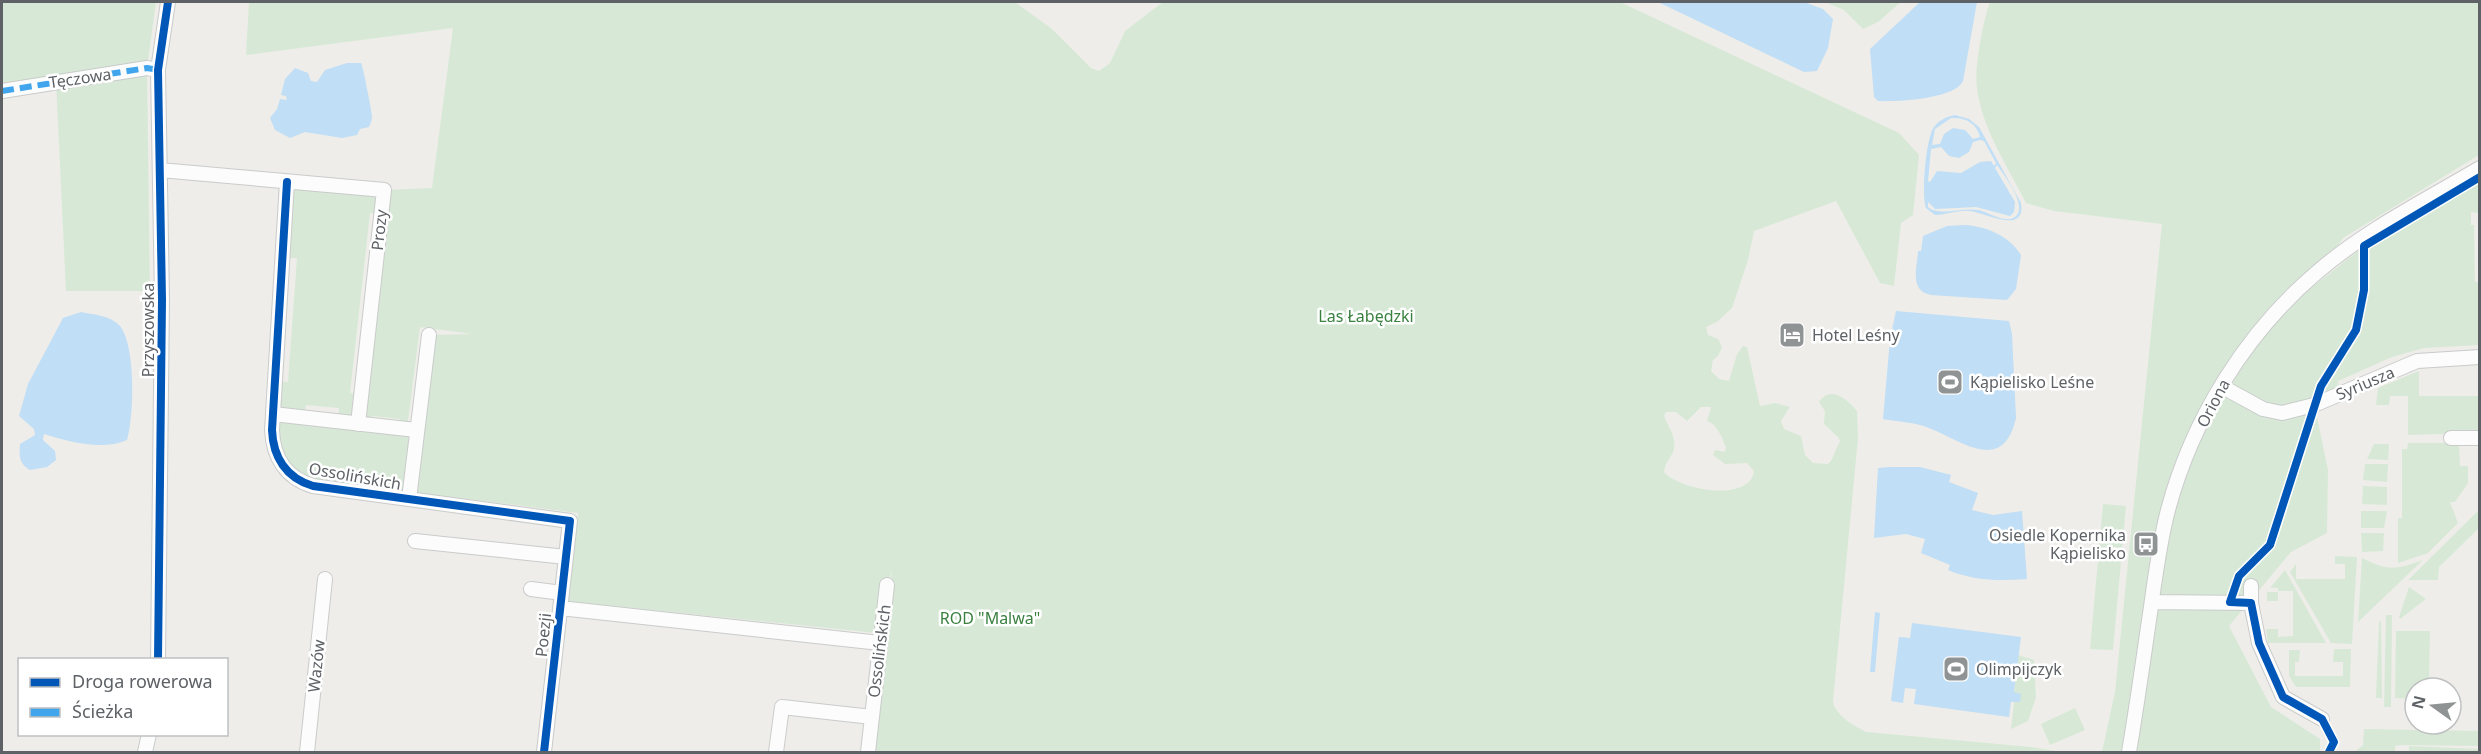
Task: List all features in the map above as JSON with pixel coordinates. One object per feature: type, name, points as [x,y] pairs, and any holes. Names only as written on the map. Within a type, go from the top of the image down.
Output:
[{"type":"street","name":"Przyszowska","points":[[158,658],[161,518],[158,70],[168,2]]},
{"type":"street","name":"Tęczowa","points":[[2,91],[147,68],[158,70]]},
{"type":"street","name":"Oriona","points":[[2129,753],[2165,524],[2172,495],[2192,445],[2222,386],[2269,320],[2316,273],[2363,237],[2480,168]]},
{"type":"street","name":"Prozy","points":[[160,171],[384,190],[358,423]]},
{"type":"street","name":"Ossolińskich","points":[[287,182],[272,445],[283,467],[300,481],[313,486],[570,521]]},
{"type":"street","name":"Ossolińskich","points":[[409,499],[429,334]]},
{"type":"street","name":"Syriusza","points":[[2222,386],[2269,412],[2289,413],[2319,403],[2416,361],[2480,357]]},
{"type":"street","points":[[273,414],[416,430]]},
{"type":"street","points":[[2451,438],[2480,438]]},
{"type":"street","name":"Poezji","points":[[544,753],[570,521]]},
{"type":"street","points":[[415,541],[566,557]]},
{"type":"street","name":"Wazów","points":[[307,753],[325,579]]},
{"type":"street","name":"Ossolińskich","points":[[867,753],[887,585]]},
{"type":"street","points":[[2251,586],[2251,603],[2259,643],[2283,697],[2322,719]]},
{"type":"street","points":[[531,589],[562,593]]},
{"type":"street","points":[[2152,602],[2251,603]]},
{"type":"street","points":[[560,608],[880,643]]},
{"type":"street","name":"Ossolińskich","points":[[776,753],[782,707],[872,717]]},
{"type":"street","points":[[145,753],[149,736]]},
{"type":"green space","points":[[2,2],[156,2],[147,68],[150,291],[66,291],[56,82],[2,88]]},
{"type":"green space","name":"Las Łabędzki","points":[[249,2],[1015,2],[1052,29],[1091,68],[1099,71],[1110,63],[1125,31],[1163,2],[1620,2],[1899,133],[1919,155],[1913,215],[1901,223],[1894,286],[1880,283],[1836,201],[1754,231],[1748,260],[1732,308],[1717,322],[1706,327],[1708,335],[1718,339],[1722,347],[1718,356],[1713,360],[1711,371],[1719,379],[1729,381],[1737,354],[1743,346],[1747,347],[1760,406],[1775,403],[1790,407],[1781,421],[1784,429],[1801,436],[1805,455],[1813,463],[1828,464],[1840,442],[1839,438],[1824,424],[1825,411],[1819,402],[1829,394],[1834,394],[1849,402],[1857,411],[1858,438],[1833,701],[1838,712],[1866,732],[2031,747],[2062,752],[878,752],[874,747],[892,569],[877,633],[565,601],[578,513],[460,498],[409,499],[313,486],[279,461],[275,381],[288,382],[297,258],[282,258],[287,182],[384,190],[432,188],[453,28],[246,55]],"holes":[[[370,213],[381,214],[361,395],[350,393]],[[420,327],[472,334],[429,335],[417,430],[407,429]],[[306,405],[339,408],[338,421],[304,417]],[[1701,407],[1711,407],[1707,421],[1717,428],[1726,448],[1725,452],[1715,450],[1713,455],[1725,464],[1747,463],[1754,471],[1750,481],[1728,490],[1713,490],[1684,484],[1664,472],[1674,449],[1672,435],[1664,416],[1666,412],[1676,412],[1687,421]],[[372,416],[400,419],[399,428],[371,425]]]},
{"type":"green space","points":[[1825,2],[1901,2],[1878,22],[1863,29],[1844,10]]},
{"type":"green space","points":[[1990,2],[2479,2],[2479,155],[2343,238],[2306,292],[2358,251],[2367,249],[2479,181],[2479,213],[2471,212],[2471,225],[2474,225],[2475,282],[2479,282],[2479,345],[2424,348],[2392,357],[2338,381],[2339,388],[2313,398],[2328,470],[2327,533],[2291,552],[2229,626],[2271,707],[2320,739],[2320,752],[2102,752],[2115,692],[2162,224],[2054,211],[2026,203],[1990,133],[1977,88],[1980,45]]},
{"type":"green space","points":[[2419,371],[2419,396],[2479,396],[2477,433],[2408,435],[2408,396],[2390,396],[2389,405],[2376,405],[2378,388]]},
{"type":"green space","points":[[2408,443],[2459,443],[2460,466],[2468,466],[2468,483],[2455,502],[2450,502],[2458,523],[2428,553],[2398,563],[2398,518],[2402,518],[2402,449],[2407,449]]},
{"type":"green space","points":[[2374,444],[2389,444],[2388,460],[2367,459]]},
{"type":"green space","points":[[2365,464],[2388,464],[2387,482],[2363,480]]},
{"type":"green space","points":[[2363,486],[2387,487],[2387,505],[2362,504]]},
{"type":"green space","points":[[2103,504],[2126,506],[2113,650],[2090,649]]},
{"type":"green space","points":[[2479,510],[2479,528],[2439,567],[2438,580],[2408,580]]},
{"type":"green space","points":[[2361,511],[2387,511],[2384,528],[2361,528]]},
{"type":"green space","points":[[2361,533],[2384,533],[2383,551],[2362,552]]},
{"type":"green space","points":[[2335,556],[2357,557],[2352,644],[2331,643],[2290,572],[2296,564],[2296,579],[2345,579],[2345,564],[2335,564]]},
{"type":"green space","points":[[2362,558],[2392,568],[2423,560],[2358,622]]},
{"type":"green space","points":[[2285,570],[2326,643],[2268,643],[2266,629],[2278,629],[2278,637],[2293,636],[2293,591],[2278,591],[2278,588],[2270,588]]},
{"type":"green space","points":[[2409,587],[2426,599],[2400,619],[2399,617]]},
{"type":"green space","points":[[2267,592],[2278,592],[2278,601],[2267,601]]},
{"type":"green space","points":[[2386,615],[2392,615],[2391,707],[2384,707]]},
{"type":"green space","points":[[2379,621],[2381,622],[2382,698],[2376,698]]},
{"type":"green space","points":[[2396,631],[2430,631],[2429,676],[2403,676],[2403,698],[2395,698]]},
{"type":"green space","points":[[2334,649],[2351,649],[2350,687],[2296,687],[2289,676],[2289,650],[2300,650],[2299,662],[2295,662],[2295,676],[2343,676],[2343,662],[2333,662]]},
{"type":"green space","points":[[2018,655],[2034,660],[2036,697],[2028,721],[2011,729],[2014,702],[2020,702],[2020,694],[2014,693]]},
{"type":"green space","points":[[2075,708],[2085,730],[2050,745],[2041,724]]},
{"type":"green space","points":[[2364,729],[2403,730],[2403,736],[2463,736],[2463,731],[2479,731],[2479,746],[2401,745],[2395,746],[2395,752],[2355,752],[2363,745]]},
{"type":"green space","points":[[2409,746],[2479,749],[2479,752],[2409,752]]},
{"type":"water","points":[[1658,2],[1804,2],[1823,9],[1833,19],[1828,48],[1817,71],[1804,72]]},
{"type":"water","points":[[1920,2],[1977,2],[1963,81],[1958,87],[1938,96],[1878,101],[1874,97],[1870,49]]},
{"type":"water","points":[[347,63],[361,63],[372,117],[369,127],[360,129],[357,135],[342,138],[305,132],[290,138],[275,130],[270,118],[277,109],[280,99],[287,100],[286,96],[281,95],[285,79],[295,68],[308,73],[311,81],[317,82],[325,70]]},
{"type":"water","points":[[1955,115],[1969,119],[1979,127],[2021,203],[2021,213],[2017,218],[2003,220],[1969,211],[1935,215],[1926,208],[1924,180],[1931,133],[1938,122]],"holes":[[[1951,118],[1970,122],[1980,137],[1973,139],[1965,130],[1953,128],[1944,134],[1940,144],[1932,145],[1935,129]],[[1984,141],[1996,163],[1994,166],[1991,161],[1980,162],[1961,173],[1937,171],[1930,182],[1928,181],[1931,149],[1941,147],[1949,156],[1959,158],[1969,152],[1973,142]],[[1997,165],[2013,189],[2019,204],[2017,215],[2009,219],[1972,209],[1945,212],[1928,207],[1928,202],[1935,209],[1976,207],[2010,216],[2014,212],[2015,202],[1995,168]]]},
{"type":"water","points":[[1966,225],[1997,234],[2016,248],[2021,255],[2016,289],[2007,300],[1931,295],[1924,293],[1917,284],[1918,251],[1921,251],[1923,236],[1947,226]]},
{"type":"water","name":"Kąpielisko Leśne","points":[[1896,311],[2009,321],[2012,334],[2016,418],[2010,435],[2002,445],[1991,450],[1980,449],[1924,426],[1883,419],[1890,339]]},
{"type":"water","points":[[81,312],[102,316],[116,322],[125,336],[129,349],[132,382],[131,415],[127,440],[97,445],[44,434],[43,440],[55,451],[56,460],[47,467],[30,470],[20,459],[20,444],[35,435],[34,429],[19,416],[28,384],[63,318]]},
{"type":"water","points":[[1920,467],[1951,475],[1949,482],[1978,493],[1972,510],[1993,515],[2022,511],[2027,579],[1997,580],[1968,576],[1948,570],[1950,565],[1921,553],[1925,539],[1906,534],[1874,538],[1878,468]]},
{"type":"water","points":[[1875,612],[1880,613],[1875,672],[1870,672]]},
{"type":"water","name":"Olimpijczyk","points":[[1912,623],[2021,637],[2014,692],[2021,694],[2020,702],[2011,702],[2009,717],[1914,704],[1916,689],[1905,688],[1903,703],[1891,701],[1899,637],[1910,638]]},
{"type":"marked path","points":[[2,91],[147,68],[158,70]]},
{"type":"cycle path","points":[[158,658],[162,300],[158,70],[168,2]]},
{"type":"cycle path","points":[[2329,752],[2334,742],[2322,719],[2283,697],[2259,643],[2251,603],[2230,602],[2239,576],[2270,545],[2321,386],[2356,330],[2364,290],[2364,246],[2480,177]]},
{"type":"cycle path","points":[[287,182],[272,430],[278,457],[295,478],[313,486],[570,521],[544,752]]},
{"type":"place","name":"Hotel Leśny","points":[[1792,335]]},
{"type":"place","name":"Kąpielisko Leśne","points":[[1950,382]]},
{"type":"place","name":"Osiedle Kopernika Kąpielisko","points":[[2146,544]]},
{"type":"place","name":"Olimpijczyk","points":[[1956,669]]},
{"type":"park label","name":"ROD \"Malwa\"","points":[[990,618]]}]
